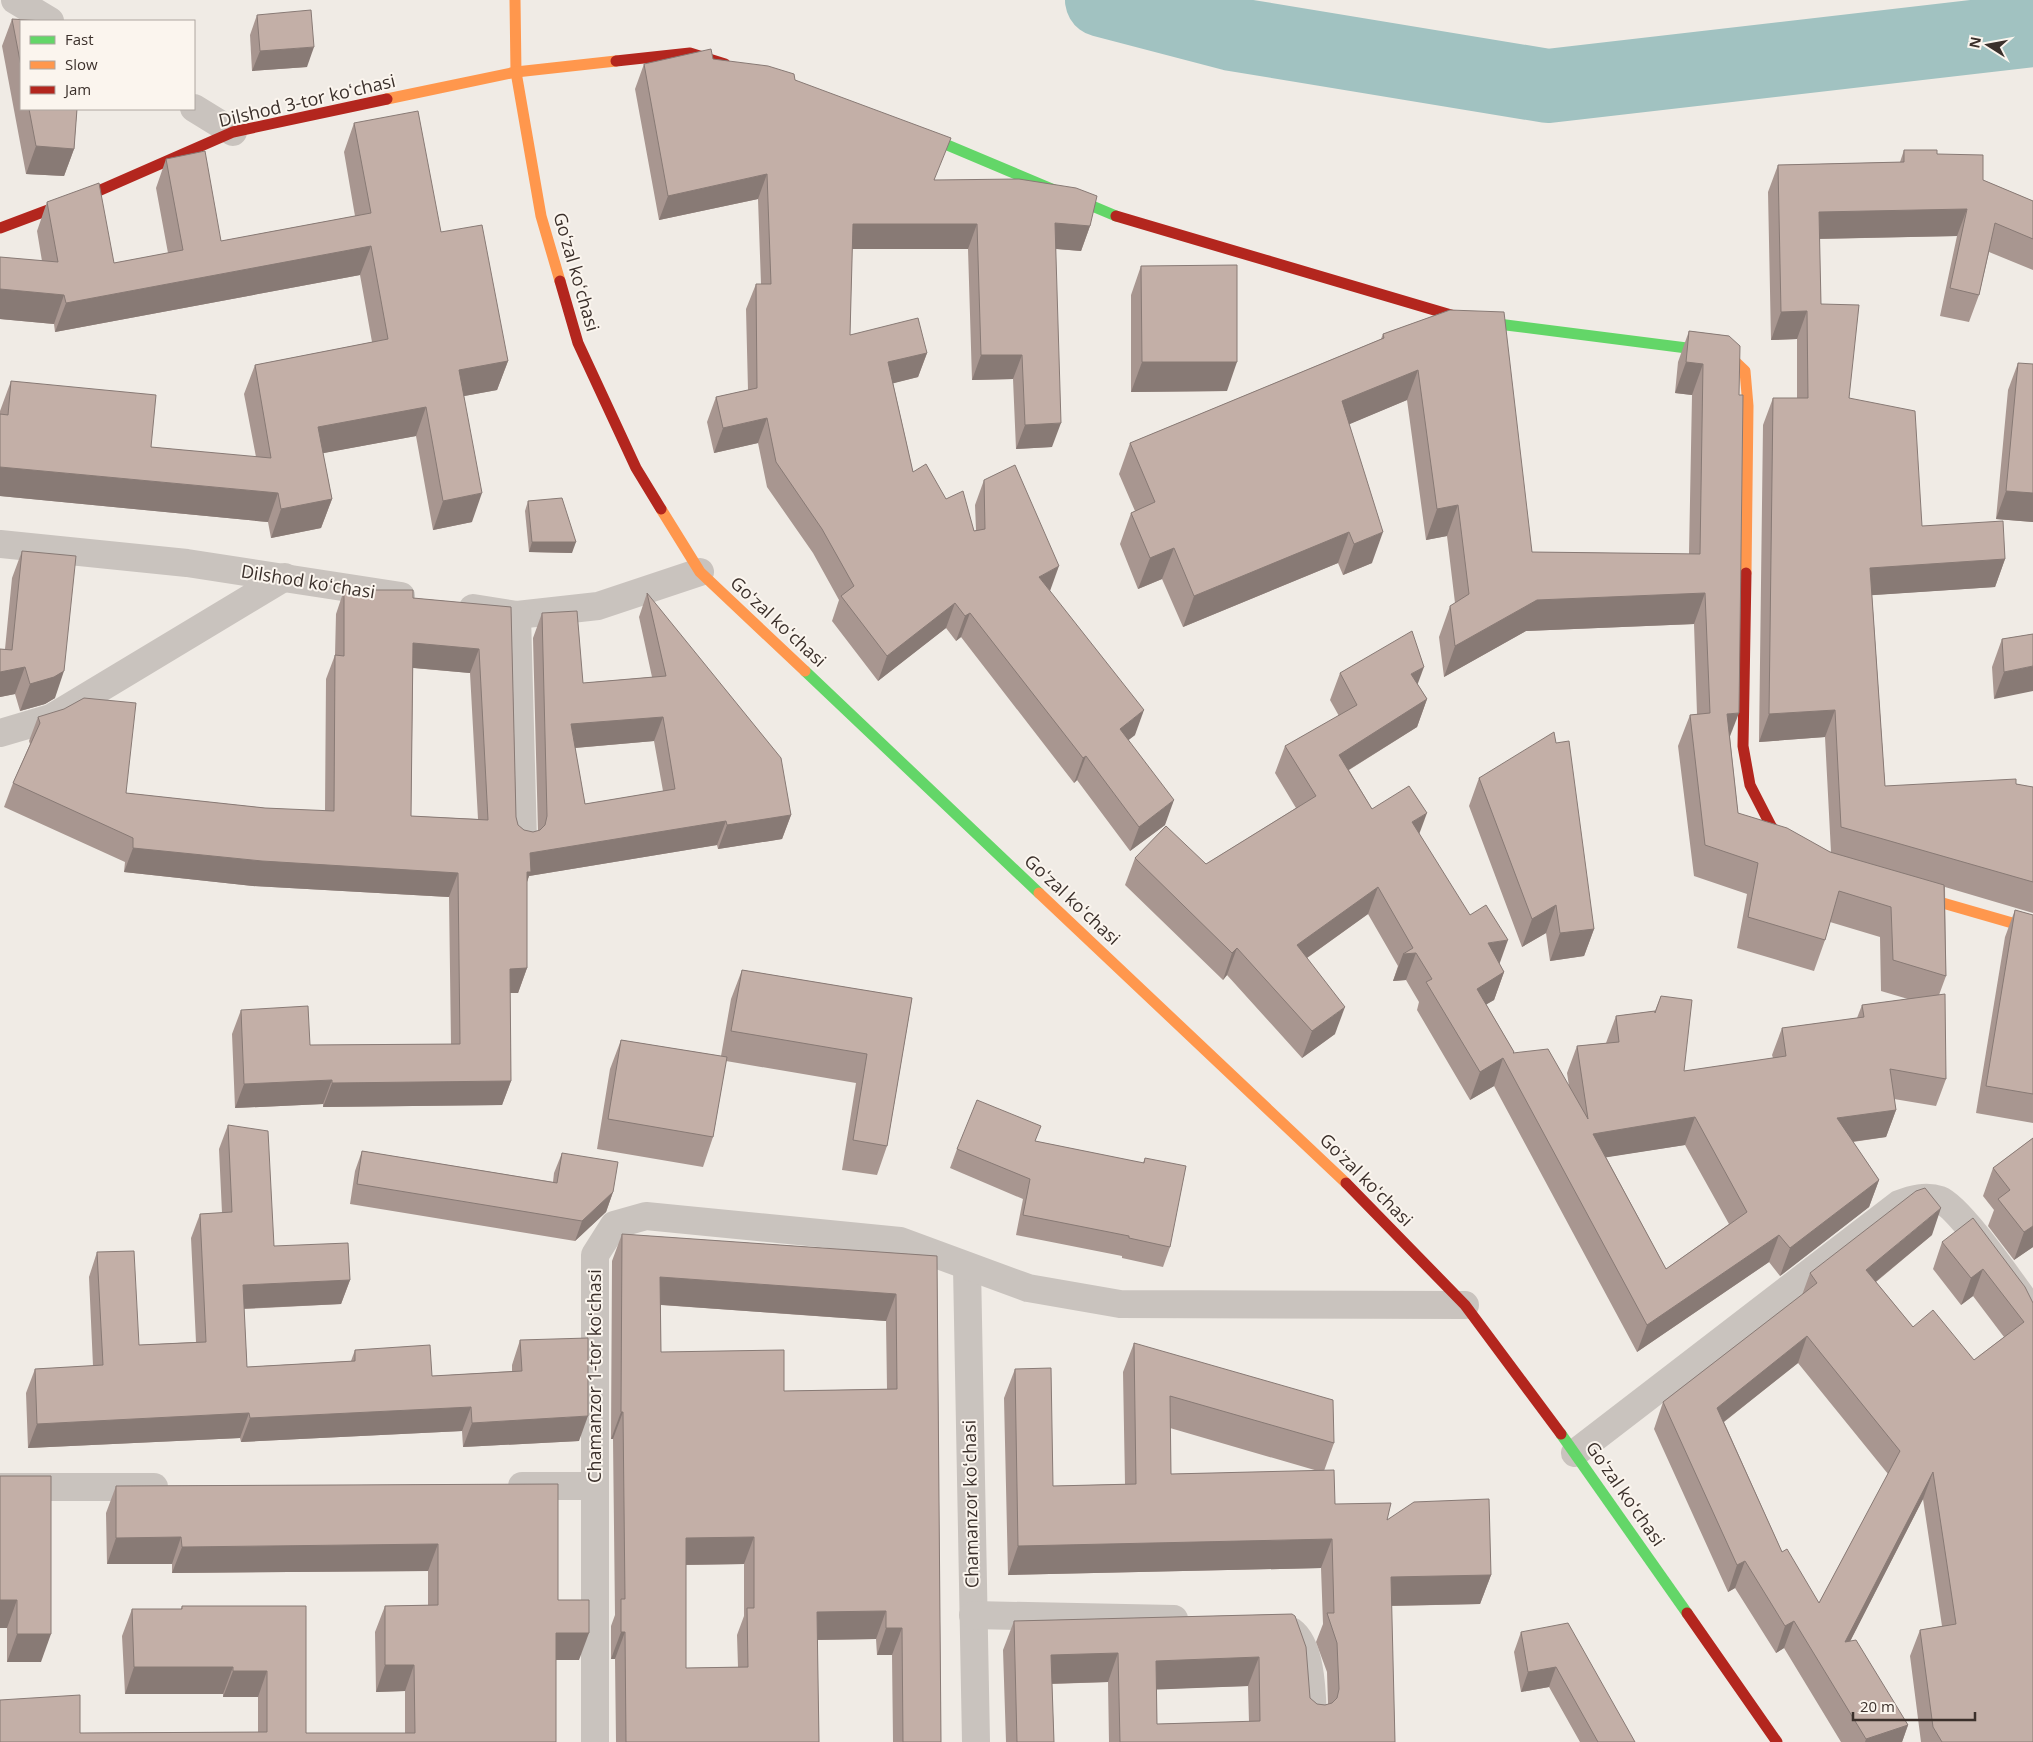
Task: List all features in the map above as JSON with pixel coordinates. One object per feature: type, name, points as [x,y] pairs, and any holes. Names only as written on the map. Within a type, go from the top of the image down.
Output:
[{"type":"street","points":[[15,0],[48,20]]},
{"type":"street","name":"Goʻzal koʻchasi","points":[[515,3],[516,72],[541,216],[578,343],[636,468],[700,572],[1358,1195],[1465,1305],[1575,1453],[1777,1742]]},
{"type":"street","name":"Dilshod 3-tor koʻchasi","points":[[0,228],[96,192],[233,132],[516,72],[690,53],[736,68]]},
{"type":"street","points":[[195,109],[233,132]]},
{"type":"street","points":[[902,126],[1130,222],[1468,320],[1725,352],[1745,371],[1748,406],[1744,746],[1750,785],[1771,826],[1788,849],[1806,859]]},
{"type":"street","name":"Dilshod koʻchasi","points":[[0,544],[187,563],[517,615],[598,606],[700,572]]},
{"type":"street","points":[[0,733],[52,718],[285,577]]},
{"type":"street","points":[[517,615],[523,841]]},
{"type":"street","points":[[1900,890],[2033,928]]},
{"type":"street","points":[[1575,1453],[1899,1204],[1917,1197],[1940,1200],[1958,1212],[2033,1312]]},
{"type":"street","name":"Chamanzor 1-tor koʻchasi","points":[[595,1742],[595,1256],[614,1225],[646,1216],[900,1241],[966,1267],[1028,1288],[1120,1304],[1465,1305]]},
{"type":"street","name":"Chamanzor koʻchasi","points":[[966,1267],[976,1742]]},
{"type":"street","points":[[496,1486],[595,1486]]},
{"type":"street","points":[[0,1487],[178,1487]]},
{"type":"street","points":[[973,1615],[1198,1619]]},
{"type":"street","points":[[1267,1620],[1276,1620],[1297,1635],[1311,1674],[1313,1719]]},
{"type":"building","points":[[311,10],[314,47],[260,51],[257,15]]},
{"type":"building","points":[[12,19],[28,20],[20,20],[20,61]]},
{"type":"building","points":[[711,49],[713,59],[768,66],[794,74],[795,80],[951,138],[934,180],[1019,179],[1076,188],[1097,196],[1090,226],[1055,223],[1061,423],[1025,425],[1022,355],[981,355],[977,224],[853,224],[850,335],[918,318],[927,353],[888,362],[913,472],[926,464],[946,499],[963,491],[974,531],[985,529],[984,480],[1015,465],[1059,566],[1039,577],[1144,710],[1120,729],[1174,800],[1139,827],[1086,756],[1083,758],[970,613],[965,616],[955,603],[887,656],[841,596],[854,586],[822,529],[776,462],[767,418],[723,428],[716,397],[757,388],[756,284],[771,284],[767,174],[668,196],[644,64]]},
{"type":"building","points":[[29,110],[77,110],[74,149],[36,146]]},
{"type":"building","points":[[418,111],[441,232],[482,225],[508,361],[459,370],[482,493],[443,501],[426,407],[318,427],[332,499],[281,509],[278,493],[0,467],[0,414],[8,415],[11,381],[156,395],[151,447],[271,458],[255,365],[388,339],[371,246],[66,303],[64,295],[0,289],[0,257],[58,262],[47,202],[99,183],[114,263],[183,250],[166,159],[205,151],[221,241],[371,213],[354,123]]},
{"type":"building","points":[[1904,150],[1937,150],[1937,154],[1983,155],[1983,180],[2033,201],[2033,239],[1995,223],[1979,295],[1950,288],[1967,209],[1819,212],[1821,304],[1859,305],[1849,398],[1915,411],[1922,526],[2003,521],[2005,559],[1870,568],[1885,786],[2016,779],[2016,784],[2033,787],[2033,882],[1841,827],[1835,710],[1769,714],[1773,398],[1808,398],[1807,311],[1781,312],[1778,165],[1904,162]]},
{"type":"building","points":[[1237,265],[1237,362],[1142,362],[1141,266]]},
{"type":"building","points":[[1450,310],[1504,312],[1532,552],[1700,554],[1703,364],[1686,362],[1689,331],[1729,336],[1740,346],[1739,395],[1743,395],[1739,713],[1727,714],[1738,813],[1787,828],[1830,852],[1944,885],[1946,976],[1893,960],[1891,907],[1839,891],[1825,940],[1748,917],[1758,863],[1705,845],[1690,715],[1710,713],[1705,593],[1537,600],[1455,646],[1450,606],[1469,594],[1458,505],[1437,509],[1418,370],[1342,401],[1383,532],[1354,544],[1349,532],[1194,596],[1174,548],[1150,558],[1131,513],[1155,502],[1130,443],[1384,338],[1383,334]]},
{"type":"building","points":[[2018,363],[2033,364],[2033,493],[2006,491]]},
{"type":"building","points":[[562,498],[576,542],[532,542],[528,501]]},
{"type":"building","points":[[22,551],[76,556],[64,671],[54,677],[30,684],[25,667],[0,672],[0,649],[12,650]]},
{"type":"building","points":[[344,590],[413,590],[413,598],[511,607],[516,817],[518,825],[524,830],[533,832],[540,830],[545,825],[547,816],[542,613],[577,611],[583,683],[666,676],[647,593],[781,758],[791,815],[727,825],[726,821],[530,853],[531,872],[527,872],[527,968],[510,969],[511,1081],[332,1083],[332,1080],[244,1084],[241,1010],[308,1006],[310,1045],[460,1044],[458,873],[262,861],[133,848],[133,838],[13,783],[40,723],[38,717],[64,709],[84,698],[136,703],[126,793],[265,808],[334,811],[335,655],[344,656]],"holes":[[[413,643],[479,649],[488,820],[411,816]],[[663,717],[675,789],[585,804],[571,724]]]},
{"type":"building","points":[[1412,631],[1424,667],[1411,674],[1427,699],[1339,755],[1372,809],[1409,786],[1427,813],[1412,822],[1470,915],[1486,905],[1508,940],[1488,943],[1504,972],[1477,989],[1513,1053],[1548,1049],[1588,1119],[1577,1046],[1619,1042],[1616,1016],[1655,1011],[1655,1013],[1661,996],[1692,1000],[1684,1071],[1786,1056],[1782,1028],[1864,1017],[1862,1005],[1945,994],[1946,1079],[1890,1069],[1896,1110],[1837,1118],[1879,1180],[1790,1248],[1779,1235],[1647,1325],[1503,1058],[1480,1072],[1426,982],[1432,979],[1416,953],[1403,954],[1413,948],[1378,887],[1297,945],[1345,1007],[1312,1031],[1237,948],[1232,953],[1135,858],[1166,826],[1206,864],[1316,796],[1285,746],[1357,705],[1340,673]],"holes":[[[1695,1117],[1747,1212],[1666,1269],[1593,1134]]]},
{"type":"building","points":[[2033,634],[2033,666],[2004,672],[2002,639]]},
{"type":"building","points":[[1554,732],[1556,743],[1569,741],[1594,929],[1560,933],[1556,905],[1532,919],[1479,778]]},
{"type":"building","points":[[2015,910],[2033,915],[2033,1094],[1986,1086]]},
{"type":"building","points":[[742,970],[912,998],[887,1146],[853,1140],[867,1054],[731,1031]]},
{"type":"building","points":[[621,1040],[727,1057],[713,1137],[608,1119]]},
{"type":"building","points":[[977,1100],[1041,1126],[1035,1141],[1144,1163],[1145,1158],[1186,1166],[1170,1247],[1129,1238],[1129,1236],[1023,1215],[1030,1179],[957,1149]]},
{"type":"building","points":[[228,1125],[268,1131],[274,1246],[348,1243],[350,1280],[243,1285],[247,1367],[355,1361],[355,1350],[430,1345],[432,1376],[522,1371],[520,1340],[588,1338],[588,1416],[472,1423],[471,1407],[250,1418],[249,1413],[37,1424],[35,1369],[103,1365],[97,1252],[134,1251],[139,1345],[206,1342],[200,1214],[232,1212]]},
{"type":"building","points":[[2033,1138],[2033,1226],[2024,1232],[1998,1199],[2010,1190],[1993,1168]]},
{"type":"building","points":[[362,1151],[557,1183],[562,1153],[618,1162],[613,1192],[582,1221],[357,1184]]},
{"type":"building","points":[[1925,1188],[1941,1208],[1866,1270],[1913,1327],[1933,1310],[1974,1360],[2024,1322],[1983,1269],[1971,1278],[1942,1242],[1973,1218],[2025,1287],[2033,1303],[2033,1742],[1942,1742],[1933,1727],[1920,1630],[1956,1624],[1933,1472],[1845,1642],[1856,1640],[1908,1725],[1866,1739],[1794,1621],[1785,1626],[1745,1561],[1737,1565],[1663,1402],[1817,1283],[1810,1273],[1916,1191]],"holes":[[[1807,1336],[1900,1451],[1819,1603],[1787,1549],[1782,1552],[1717,1408]]]},
{"type":"building","points":[[622,1234],[937,1256],[941,1742],[903,1742],[902,1628],[886,1628],[886,1611],[817,1612],[819,1742],[626,1742],[625,1632],[621,1632],[621,1599],[625,1599],[623,1412],[621,1412]],"holes":[[[660,1277],[896,1294],[897,1389],[784,1391],[784,1350],[661,1352]],[[754,1537],[754,1608],[747,1608],[748,1667],[686,1668],[686,1538]]]},
{"type":"building","points":[[1134,1343],[1333,1400],[1334,1443],[1170,1396],[1171,1474],[1334,1470],[1335,1504],[1391,1503],[1387,1520],[1414,1502],[1489,1499],[1491,1575],[1391,1577],[1395,1742],[1120,1742],[1118,1653],[1051,1655],[1054,1742],[1017,1742],[1014,1621],[1292,1614],[1295,1616],[1306,1647],[1310,1698],[1317,1704],[1325,1705],[1332,1703],[1337,1698],[1339,1689],[1337,1643],[1327,1613],[1334,1613],[1332,1539],[1018,1546],[1015,1369],[1051,1368],[1053,1486],[1136,1484]],"holes":[[[1259,1657],[1260,1721],[1157,1724],[1156,1661]]]},
{"type":"building","points":[[0,1476],[51,1476],[51,1634],[17,1634],[17,1600],[0,1600]]},
{"type":"building","points":[[558,1484],[558,1600],[589,1600],[589,1633],[556,1633],[556,1742],[0,1742],[0,1700],[80,1695],[80,1733],[267,1732],[267,1671],[233,1671],[233,1667],[134,1667],[132,1609],[182,1609],[182,1606],[306,1606],[306,1733],[415,1733],[414,1665],[385,1665],[385,1606],[438,1605],[438,1544],[182,1547],[181,1537],[116,1538],[116,1486]]},
{"type":"building","points":[[1568,1623],[1635,1742],[1598,1742],[1556,1667],[1528,1672],[1521,1632]]},
{"type":"waterway","points":[[1102,0],[1232,34],[1548,86],[2033,30]]},
{"type":"traffic: fast","points":[[914,131],[1116,216]]},
{"type":"traffic: fast","points":[[1498,324],[1726,353]]},
{"type":"traffic: fast","points":[[805,671],[1039,893]]},
{"type":"traffic: fast","points":[[1561,1434],[1687,1613]]},
{"type":"traffic: slow","points":[[515,0],[516,72],[541,216],[560,281]]},
{"type":"traffic: slow","points":[[387,99],[516,72],[616,61]]},
{"type":"traffic: slow","points":[[1726,353],[1745,371],[1748,406],[1746,573]]},
{"type":"traffic: slow","points":[[661,509],[700,572],[805,671]]},
{"type":"traffic: slow","points":[[1039,893],[1346,1183]]},
{"type":"traffic: slow","points":[[1908,893],[2033,929]]},
{"type":"traffic: jam","points":[[616,61],[690,53],[725,64]]},
{"type":"traffic: jam","points":[[0,228],[96,192],[233,132],[387,99]]},
{"type":"traffic: jam","points":[[1116,216],[1468,320],[1498,324]]},
{"type":"traffic: jam","points":[[560,281],[578,343],[636,468],[661,509]]},
{"type":"traffic: jam","points":[[1746,573],[1743,746],[1750,785],[1771,826],[1793,852]]},
{"type":"traffic: jam","points":[[1346,1183],[1465,1305],[1561,1434]]},
{"type":"traffic: jam","points":[[1687,1613],[1777,1742]]}]
